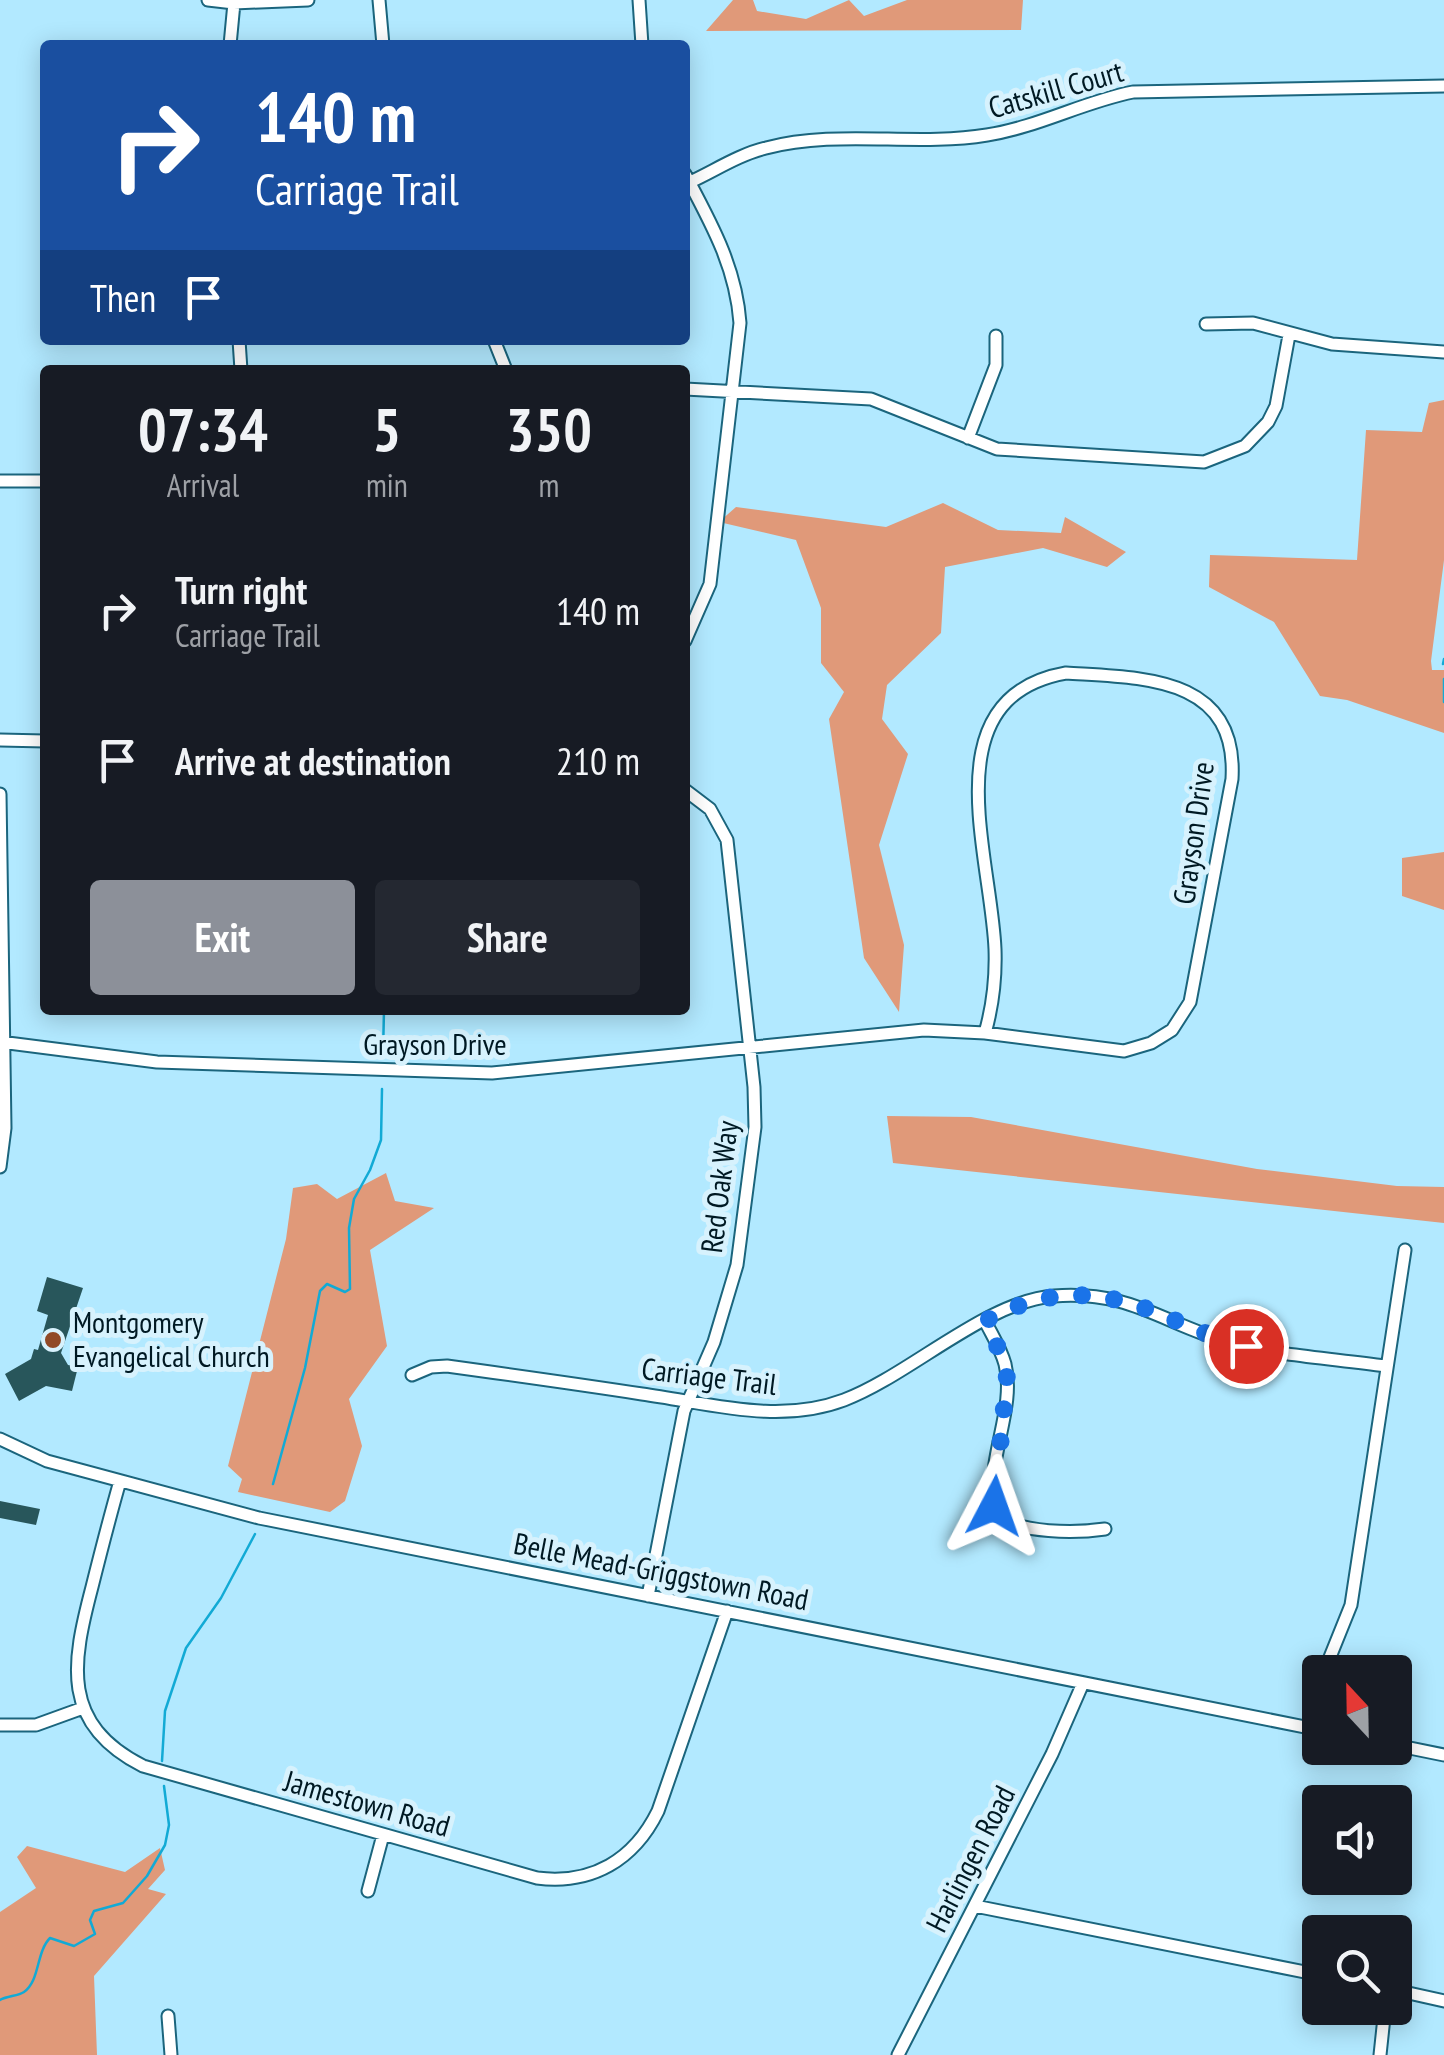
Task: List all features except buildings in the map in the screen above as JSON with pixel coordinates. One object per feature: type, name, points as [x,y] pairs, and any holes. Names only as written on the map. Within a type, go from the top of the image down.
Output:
[{"type":"street","points":[[208,0],[308,0]]},
{"type":"street","points":[[380,0],[383,40]]},
{"type":"street","points":[[639,0],[642,40]]},
{"type":"street","points":[[230,40],[234,3]]},
{"type":"street","name":"Catskill Court","points":[[690,177],[764,148],[827,140],[983,136],[1133,92],[1444,86]]},
{"type":"street","points":[[690,184],[718,236],[736,283],[740,324],[710,584],[690,630]]},
{"type":"street","points":[[1206,324],[1253,323],[1332,344],[1444,352]]},
{"type":"street","points":[[690,388],[870,399],[998,449],[1204,462],[1244,446],[1268,422],[1276,406],[1288,334]]},
{"type":"street","points":[[968,438],[996,364],[996,336]]},
{"type":"street","points":[[0,481],[40,481]]},
{"type":"street","name":"Grayson Drive","points":[[2,1042],[156,1062],[492,1073],[924,1030],[985,1033],[1124,1051],[1166,1035],[1186,1012],[1209,916],[1232,766],[1222,728],[1202,700],[1191,692],[1154,679],[1066,674],[1030,682],[1001,704],[990,721],[980,752],[978,781],[995,950],[992,1008],[985,1033]]},
{"type":"street","points":[[0,740],[40,741]]},
{"type":"street","points":[[0,794],[4,1128],[0,1167]]},
{"type":"street","name":"Red Oak Way","points":[[648,1596],[688,1400],[714,1342],[737,1265],[754,1127],[750,1047],[727,840],[710,809],[690,794]]},
{"type":"street","points":[[1331,1655],[1351,1606],[1405,1250]]},
{"type":"street","name":"Carriage Trail","points":[[412,1376],[431,1367],[446,1366],[777,1413],[815,1410],[880,1383],[985,1321],[1037,1298],[1094,1294],[1140,1305],[1230,1343],[1385,1366]]},
{"type":"street","points":[[985,1321],[1007,1378],[995,1484],[997,1514],[1006,1522],[1060,1532],[1105,1529]]},
{"type":"street","name":"Belle Mead-Griggstown Road","points":[[0,1439],[47,1461],[274,1522],[1302,1726]]},
{"type":"street","name":"Jamestown Road","points":[[120,1481],[76,1649],[75,1679],[83,1708],[108,1744],[144,1766],[552,1880],[582,1878],[621,1859],[643,1837],[658,1811],[726,1611]]},
{"type":"street","name":"Harlingen Road","points":[[898,2055],[1083,1683]]},
{"type":"street","points":[[0,1725],[36,1725],[83,1708]]},
{"type":"street","points":[[1412,1748],[1444,1754]]},
{"type":"street","points":[[368,1891],[383,1835]]},
{"type":"street","points":[[975,1906],[1302,1971]]},
{"type":"street","points":[[1412,1993],[1444,2000]]},
{"type":"street","points":[[168,2016],[171,2055]]},
{"type":"street","points":[[1380,2055],[1383,2025]]},
{"type":"shaded area","points":[[733,0],[753,0],[757,11],[806,19],[849,0],[864,16],[907,0],[1023,0],[1021,30],[706,31]]},
{"type":"shaded area","points":[[1444,400],[1444,560],[1431,661],[1432,670],[1444,670],[1444,733],[1347,700],[1320,696],[1274,622],[1209,587],[1210,555],[1357,560],[1366,430],[1422,432],[1429,403]]},
{"type":"shaded area","points":[[943,503],[998,530],[1061,533],[1065,517],[1126,552],[1107,567],[1043,548],[945,567],[941,633],[887,685],[882,719],[908,754],[879,845],[904,945],[899,1012],[864,958],[829,719],[844,692],[821,663],[821,608],[796,540],[719,522],[736,507],[886,527]]},
{"type":"shaded area","points":[[1444,852],[1444,910],[1402,896],[1402,858]]},
{"type":"shaded area","points":[[887,1116],[971,1117],[1257,1169],[1397,1186],[1444,1187],[1444,1223],[893,1163]]},
{"type":"shaded area","points":[[386,1173],[395,1201],[434,1208],[370,1250],[387,1346],[349,1399],[362,1446],[345,1501],[330,1512],[238,1492],[242,1479],[228,1466],[286,1239],[293,1188],[317,1184],[337,1199]]},
{"type":"shaded area","points":[[27,1846],[125,1872],[160,1848],[165,1870],[148,1889],[166,1894],[94,1976],[97,2055],[0,2055],[0,1912],[36,1888],[17,1857]]},
{"type":"waterway","points":[[1443,664],[1444,659]]},
{"type":"waterway","points":[[1444,679],[1444,702]]},
{"type":"waterway","points":[[383,1054],[384,1015]]},
{"type":"waterway","points":[[273,1484],[305,1368],[320,1291],[327,1284],[345,1292],[350,1289],[349,1228],[354,1199],[381,1140],[382,1089]]},
{"type":"waterway","points":[[162,1761],[165,1711],[186,1648],[221,1598],[255,1534]]},
{"type":"waterway","points":[[0,2000],[29,1987],[50,1938],[74,1946],[95,1934],[90,1920],[94,1911],[123,1903],[147,1876],[165,1845],[169,1825],[164,1786]]},
{"type":"place","name":"Montgomery Evangelical Church","points":[[53,1340]]},
{"type":"route","points":[[994,1506],[1007,1378],[985,1321],[1037,1298],[1094,1294],[1140,1305],[1246,1346]]}]
